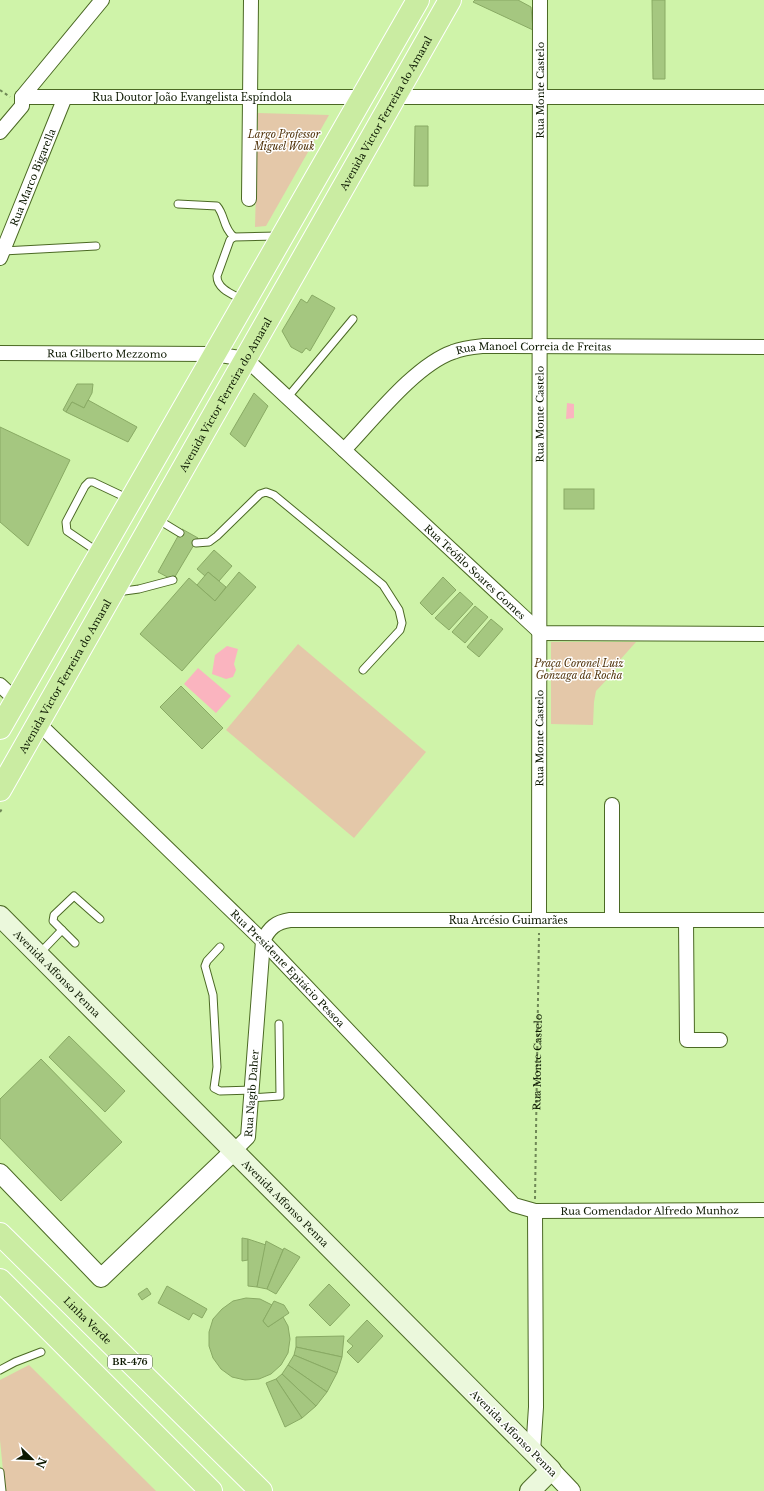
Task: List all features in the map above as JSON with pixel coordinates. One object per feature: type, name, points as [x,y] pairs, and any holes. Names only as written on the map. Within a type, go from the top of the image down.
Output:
[{"type":"highway","points":[[0,728],[418,0]]},
{"type":"highway","name":"Avenida Victor Ferreira do Amaral","points":[[0,790],[450,0]]},
{"type":"highway","name":"Linha Verde","points":[[0,1234],[261,1491]]},
{"type":"highway","points":[[0,1280],[211,1491]]},
{"type":"main road","name":"Avenida Affonso Penna","points":[[0,916],[233,1152],[551,1470]]},
{"type":"main road","points":[[530,1491],[551,1470]]},
{"type":"street","points":[[0,132],[22,106],[22,97],[102,0]]},
{"type":"street","points":[[248,199],[252,0]]},
{"type":"street","name":"Rua Monte Castelo","points":[[540,0],[540,920]]},
{"type":"street","name":"Rua Doutor João Evangelista Espíndola","points":[[22,97],[362,97]]},
{"type":"street","name":"Rua Marco Bigarella","points":[[2,254],[65,97]]},
{"type":"street","points":[[395,97],[764,97]]},
{"type":"street","name":"Rua Manoel Correia de Freitas","points":[[344,450],[411,380],[434,361],[452,352],[466,348],[764,347]]},
{"type":"street","name":"Rua Gilberto Mezzomo","points":[[0,353],[214,354],[246,359]]},
{"type":"street","name":"Rua Teófilo Soares Gomes","points":[[246,359],[541,633]]},
{"type":"street","points":[[541,633],[764,634]]},
{"type":"street","points":[[0,685],[16,700]]},
{"type":"street","name":"Rua Presidente Epitácio Pessoa","points":[[38,723],[263,942],[514,1205],[535,1211]]},
{"type":"street","points":[[612,805],[612,920]]},
{"type":"street","name":"Rua Arcésio Guimarães","points":[[263,942],[273,926],[290,920],[764,920]]},
{"type":"street","points":[[686,920],[687,1040],[720,1040]]},
{"type":"street","name":"Rua Nagib Daher","points":[[0,1173],[101,1278],[248,1137],[263,942]]},
{"type":"street","name":"Rua Comendador Alfredo Munhoz","points":[[535,1211],[764,1210]]},
{"type":"street","points":[[533,1452],[536,1407],[535,1211]]},
{"type":"street","name":"Avenida Affonso Penna","points":[[551,1470],[571,1491]]},
{"type":"lane","points":[[178,204],[216,206],[220,209],[228,232],[234,237],[282,236]]},
{"type":"lane","points":[[234,237],[230,240],[217,276],[217,282],[219,286],[245,301]]},
{"type":"lane","points":[[2,254],[96,246]]},
{"type":"lane","points":[[287,398],[353,319]]},
{"type":"lane","points":[[100,553],[67,531],[66,527],[66,522],[85,486],[89,482],[93,482],[131,500]]},
{"type":"lane","points":[[196,543],[209,542],[217,536],[260,494],[266,492],[274,494],[383,586],[398,610],[402,623],[400,630],[362,670]]},
{"type":"lane","points":[[155,518],[180,533]]},
{"type":"lane","points":[[113,592],[139,589],[173,580]]},
{"type":"lane","points":[[75,943],[53,921],[54,915],[74,896],[100,919]]},
{"type":"lane","points":[[38,955],[62,930]]},
{"type":"lane","points":[[220,947],[207,961],[205,966],[212,995],[217,1067],[214,1088],[220,1091],[280,1096],[279,1024]]},
{"type":"lane","points":[[0,1370],[15,1362],[41,1352]]},
{"type":"lane","points":[[0,1472],[2,1491]]},
{"type":"path","name":"Rua Monte Castelo","points":[[535,1211],[540,920]]},
{"type":"green space","name":"Largo Professor Miguel Wouk","points":[[258,113],[329,115],[266,226],[255,227]]},
{"type":"green space","name":"Praça Coronel Luiz Gonzaga da Rocha","points":[[551,642],[636,642],[619,661],[614,672],[596,691],[593,725],[551,724]]},
{"type":"green space","points":[[298,644],[426,752],[354,838],[226,730]]},
{"type":"green space","points":[[29,1365],[156,1491],[5,1491],[0,1440],[0,1380]]},
{"type":"shaded area","points":[[567,403],[574,404],[574,418],[566,419]]},
{"type":"shaded area","points":[[227,646],[238,649],[234,664],[236,670],[233,677],[226,679],[212,674],[215,655]]},
{"type":"shaded area","points":[[198,668],[231,696],[216,713],[184,684]]},
{"type":"building","points":[[475,0],[518,0],[531,7],[533,30],[473,2]]},
{"type":"building","points":[[652,0],[665,0],[665,79],[653,79]]},
{"type":"building","points":[[415,126],[428,126],[428,186],[414,186]]},
{"type":"building","points":[[312,295],[335,308],[310,351],[306,348],[302,353],[291,347],[282,331],[301,299],[307,303]]},
{"type":"building","points":[[77,384],[93,384],[92,393],[84,408],[72,402],[66,412],[63,410]]},
{"type":"building","points":[[254,393],[268,406],[245,447],[230,434]]},
{"type":"building","points":[[88,400],[137,427],[128,442],[66,412],[72,402],[84,408]]},
{"type":"building","points":[[0,427],[70,460],[28,546],[0,522]]},
{"type":"building","points":[[564,489],[594,489],[594,509],[564,509]]},
{"type":"building","points":[[182,529],[198,538],[173,580],[158,572]]},
{"type":"building","points":[[214,550],[232,566],[219,581],[208,572],[205,576],[197,569]]},
{"type":"building","points":[[208,572],[226,587],[215,601],[197,585]]},
{"type":"building","points":[[239,572],[256,587],[182,671],[140,634],[189,578],[215,601]]},
{"type":"building","points":[[443,577],[456,590],[432,615],[420,603]]},
{"type":"building","points":[[460,592],[473,604],[449,630],[435,618]]},
{"type":"building","points":[[475,606],[488,617],[465,643],[452,632]]},
{"type":"building","points":[[491,619],[503,629],[479,657],[467,647]]},
{"type":"building","points":[[181,686],[223,728],[202,749],[160,707]]},
{"type":"building","points":[[69,1036],[125,1091],[105,1112],[49,1057]]},
{"type":"building","points":[[41,1059],[122,1142],[61,1201],[0,1138],[0,1099]]},
{"type":"building","points":[[242,1238],[248,1239],[248,1260],[242,1261]]},
{"type":"building","points":[[248,1239],[266,1245],[257,1287],[248,1286]]},
{"type":"building","points":[[266,1241],[283,1250],[267,1289],[257,1287]]},
{"type":"building","points":[[284,1248],[300,1257],[276,1294],[267,1289]]},
{"type":"building","points":[[329,1284],[350,1305],[330,1326],[309,1305]]},
{"type":"building","points":[[167,1286],[207,1309],[202,1318],[193,1313],[189,1320],[158,1303]]},
{"type":"building","points":[[147,1288],[151,1294],[142,1300],[138,1294]]},
{"type":"building","points":[[246,1298],[260,1299],[272,1305],[263,1321],[268,1327],[283,1317],[288,1326],[290,1339],[288,1353],[281,1365],[271,1374],[259,1379],[245,1380],[232,1377],[221,1369],[213,1358],[209,1346],[209,1332],[213,1319],[222,1309],[233,1301]]},
{"type":"building","points":[[274,1301],[284,1305],[289,1313],[268,1327],[263,1321]]},
{"type":"building","points":[[367,1320],[383,1336],[358,1363],[347,1352],[353,1346],[347,1341]]},
{"type":"building","points":[[344,1336],[342,1357],[296,1347],[296,1337]]},
{"type":"building","points":[[296,1347],[342,1357],[337,1373],[294,1355]]},
{"type":"building","points":[[294,1355],[337,1373],[327,1392],[288,1365]]},
{"type":"building","points":[[288,1365],[327,1392],[316,1406],[282,1374]]},
{"type":"building","points":[[282,1374],[316,1406],[302,1418],[276,1379]]},
{"type":"building","points":[[276,1379],[302,1418],[285,1427],[266,1383]]}]
